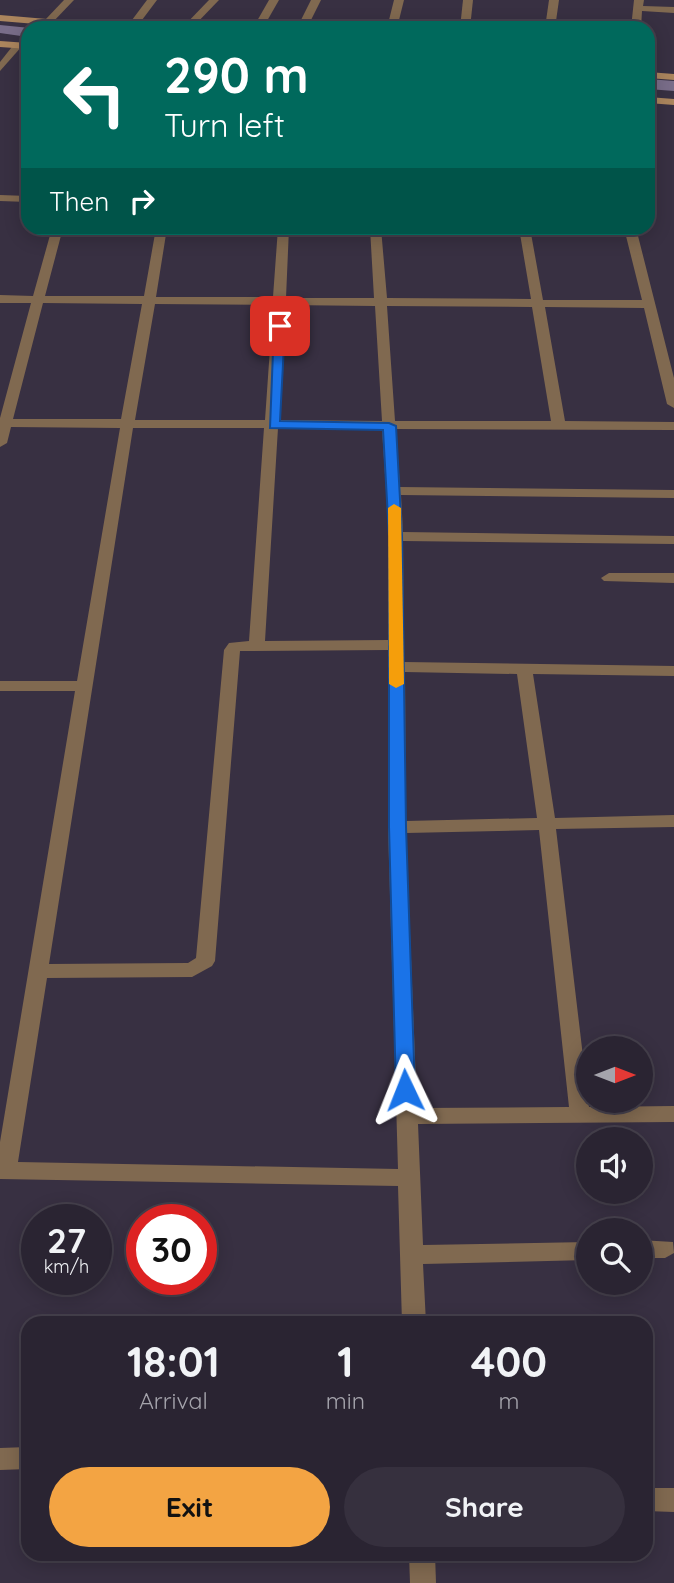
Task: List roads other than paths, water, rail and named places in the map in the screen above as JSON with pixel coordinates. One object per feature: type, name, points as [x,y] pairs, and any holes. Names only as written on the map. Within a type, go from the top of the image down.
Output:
[{"type":"street","points":[[49,21],[69,0]]},
{"type":"street","points":[[136,21],[152,0]]},
{"type":"street","points":[[192,21],[203,16],[214,0]]},
{"type":"street","points":[[262,21],[274,0]]},
{"type":"street","points":[[306,21],[316,0]]},
{"type":"street","points":[[394,21],[399,0]]},
{"type":"street","points":[[466,21],[468,0]]},
{"type":"street","points":[[551,21],[554,0]]},
{"type":"street","points":[[638,4],[674,10]]},
{"type":"street","points":[[0,18],[36,21]]},
{"type":"street","points":[[0,44],[21,46]]},
{"type":"street","points":[[0,68],[21,48]]},
{"type":"street","points":[[655,75],[674,76]]},
{"type":"street","points":[[655,101],[674,102]]},
{"type":"street","points":[[0,198],[21,199]]},
{"type":"street","points":[[0,443],[3,423],[55,235]]},
{"type":"street","points":[[161,235],[3,1170],[408,1178]]},
{"type":"street","points":[[257,644],[274,425],[284,235]]},
{"type":"street","points":[[376,235],[396,536],[397,827],[414,1316]]},
{"type":"street","points":[[526,235],[559,427]]},
{"type":"street","points":[[632,235],[674,404]]},
{"type":"street","points":[[0,299],[647,304]]},
{"type":"street","points":[[3,423],[674,426]]},
{"type":"street","points":[[393,491],[674,494]]},
{"type":"street","points":[[396,536],[674,540]]},
{"type":"street","points":[[609,578],[674,578]]},
{"type":"street","points":[[37,971],[192,970],[205,961],[232,650],[240,644],[396,645]]},
{"type":"street","points":[[396,667],[674,671]]},
{"type":"street","points":[[524,669],[547,825],[580,1115]]},
{"type":"street","points":[[0,686],[85,686]]},
{"type":"street","points":[[397,827],[674,821]]},
{"type":"street","points":[[406,1116],[674,1114]]},
{"type":"street","points":[[653,1249],[665,1249]]},
{"type":"street","points":[[411,1255],[576,1251]]},
{"type":"street","points":[[0,1459],[21,1458]]},
{"type":"street","points":[[653,1500],[674,1500]]},
{"type":"street","points":[[422,1561],[423,1583]]},
{"type":"waterway","points":[[0,29],[21,31]]},
{"type":"waterway","points":[[655,85],[674,86]]}]
